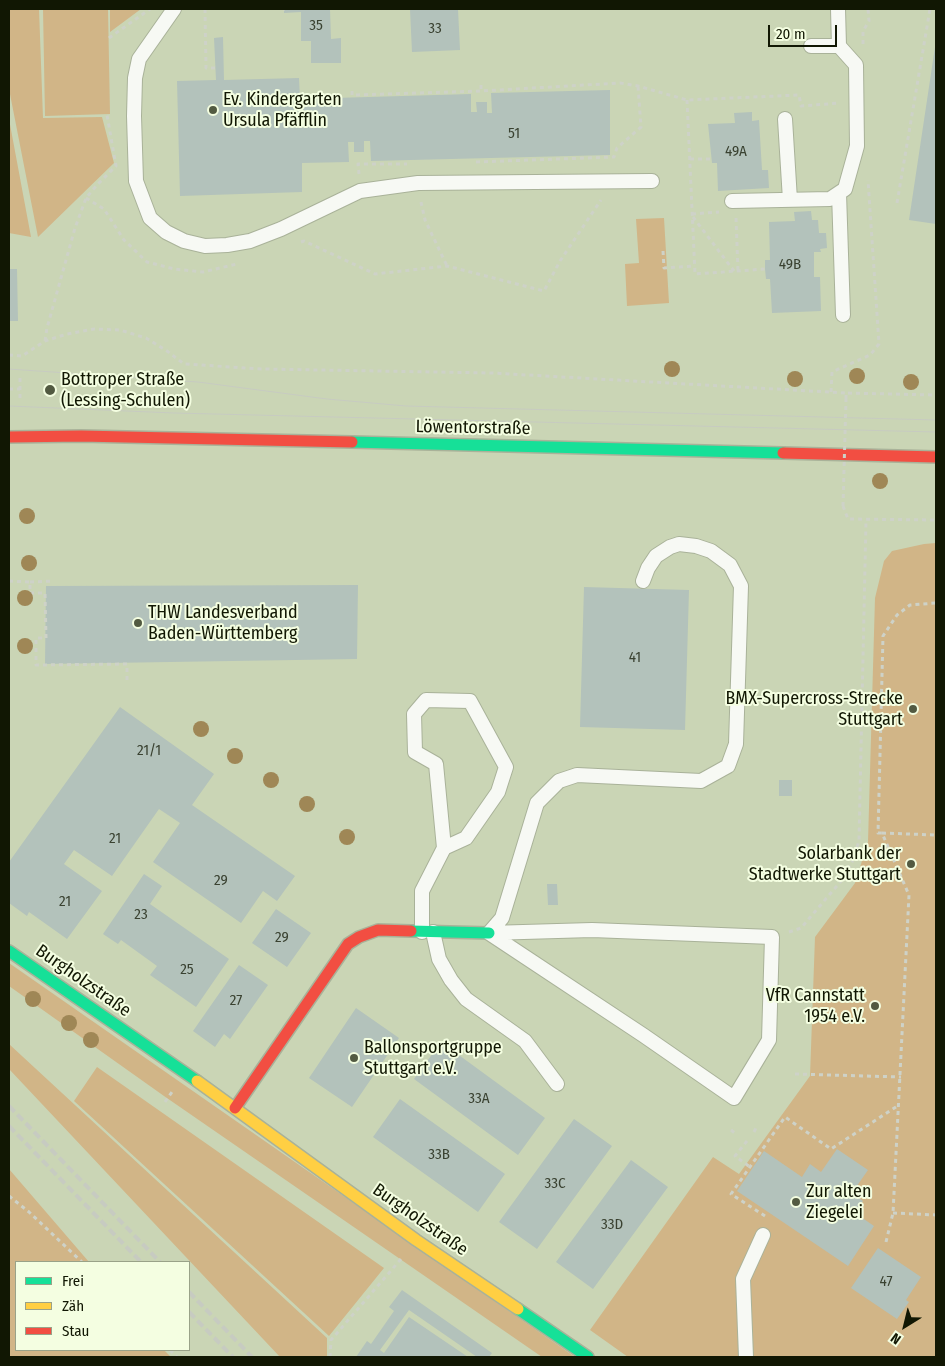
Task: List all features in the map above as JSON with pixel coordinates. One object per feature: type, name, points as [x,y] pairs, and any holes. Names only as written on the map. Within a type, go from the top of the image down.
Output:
[{"type":"street","name":"Löwentorstraße","points":[[9,437],[81,436],[273,440],[936,457]]},
{"type":"street","points":[[235,1108],[348,944],[359,937],[378,930],[488,933]]},
{"type":"street","name":"Burgholzstraße","points":[[9,951],[235,1108],[416,1240],[588,1357]]},
{"type":"lane","points":[[174,9],[140,60],[135,78],[136,181],[150,218],[166,232],[184,241],[205,246],[250,241],[281,229],[360,191],[418,183],[652,181]]},
{"type":"lane","points":[[732,208],[790,200],[830,199],[845,189],[857,146],[856,65],[839,46],[838,9]]},
{"type":"lane","points":[[811,46],[839,46]]},
{"type":"lane","points":[[785,119],[790,200]]},
{"type":"lane","points":[[839,193],[843,315]]},
{"type":"lane","points":[[488,933],[502,918],[537,803],[559,781],[577,775],[701,781],[728,766],[736,744],[741,586],[730,565],[711,551],[696,546],[679,544],[670,547],[656,556],[648,568],[643,581]]},
{"type":"lane","points":[[444,848],[466,838],[498,792],[506,767],[470,701],[426,700],[414,714],[414,752],[436,764],[444,848],[422,891],[428,932],[439,960],[451,980],[466,999],[524,1041],[557,1084]]},
{"type":"lane","points":[[592,930],[772,937],[769,1040],[734,1098],[643,1035],[488,933],[592,930]]},
{"type":"lane","points":[[746,1357],[743,1279],[763,1235]]},
{"type":"path","points":[[108,38],[150,9]]},
{"type":"path","points":[[205,9],[206,68],[215,68]]},
{"type":"path","points":[[896,204],[930,9]]},
{"type":"path","points":[[352,91],[352,95],[411,94],[620,83],[638,86],[687,100],[800,95],[800,106],[856,102]]},
{"type":"path","points":[[480,85],[481,91]]},
{"type":"path","points":[[296,242],[304,241],[376,274],[447,266],[544,290],[560,261],[606,192],[617,148],[641,127],[638,86]]},
{"type":"path","points":[[687,100],[695,274],[765,269]]},
{"type":"path","points":[[45,342],[47,328],[72,237],[86,198],[116,166],[107,115]]},
{"type":"path","points":[[471,162],[614,157]]},
{"type":"path","points":[[690,159],[712,158]]},
{"type":"path","points":[[358,164],[414,164]]},
{"type":"path","points":[[831,392],[832,372],[870,355],[878,344],[868,178]]},
{"type":"path","points":[[692,215],[732,208],[736,271]]},
{"type":"path","points":[[692,215],[736,271]]},
{"type":"path","points":[[424,220],[447,266]]},
{"type":"path","points":[[663,250],[664,268],[695,266]]},
{"type":"path","points":[[9,356],[22,356],[45,342],[67,334],[94,329],[120,330],[146,338],[168,351],[184,364],[263,369],[492,373],[846,393],[936,395]]},
{"type":"path","points":[[20,378],[20,399]]},
{"type":"path","points":[[9,389],[20,389]]},
{"type":"path","points":[[846,393],[843,506],[848,519],[936,520]]},
{"type":"path","points":[[772,937],[801,928],[842,880],[852,862],[859,841],[866,520]]},
{"type":"path","points":[[9,582],[53,581]]},
{"type":"path","points":[[30,582],[30,593],[45,593],[46,638],[36,638],[36,665],[127,664],[127,683]]},
{"type":"path","points":[[936,604],[910,605],[897,615],[883,636],[878,833],[936,836]]},
{"type":"path","points":[[882,833],[909,895],[894,1213],[886,1242]]},
{"type":"path","points":[[796,1074],[901,1077]]},
{"type":"path","points":[[772,1221],[731,1194],[785,1117],[831,1149],[900,1105]]},
{"type":"path","points":[[731,1130],[736,1134]]},
{"type":"path","points":[[747,1141],[735,1156],[750,1167]]},
{"type":"path","points":[[9,1196],[29,1212],[81,1261]]},
{"type":"path","points":[[894,1213],[936,1215]]},
{"type":"path","points":[[330,1357],[331,1340],[416,1240]]},
{"type":"shaded area","points":[[9,9],[39,9],[43,118],[102,117],[114,163],[38,237],[9,89]]},
{"type":"shaded area","points":[[43,9],[108,9],[110,114],[45,116]]},
{"type":"shaded area","points":[[110,9],[141,9],[110,32]]},
{"type":"shaded area","points":[[9,119],[31,237],[9,233]]},
{"type":"shaded area","points":[[664,218],[669,303],[627,306],[625,264],[639,263],[636,219]]},
{"type":"shaded area","name":"VfR Cannstatt 1954 e.V.","points":[[936,543],[936,1357],[628,1357],[590,1330],[713,1157],[739,1174],[810,1076],[815,937],[855,883],[868,842],[875,598],[884,561],[892,551]]},
{"type":"shaded area","points":[[9,963],[575,1357],[542,1357],[164,1096],[9,986]]},
{"type":"shaded area","points":[[9,1044],[327,1338],[327,1357],[280,1357],[9,1069]]},
{"type":"shaded area","points":[[97,1067],[384,1268],[329,1336],[74,1101]]},
{"type":"shaded area","points":[[9,1169],[88,1261],[15,1261],[15,1351],[165,1351],[171,1357],[9,1357]]},
{"type":"building","points":[[284,9],[330,9],[331,39],[341,38],[341,63],[311,63],[311,41],[301,41],[301,12],[284,13]]},
{"type":"building","points":[[410,9],[458,9],[460,50],[412,52]]},
{"type":"building","points":[[223,37],[224,80],[299,78],[300,99],[471,94],[471,112],[477,112],[476,102],[487,102],[487,113],[492,113],[491,93],[610,90],[610,155],[371,161],[370,141],[364,141],[364,152],[354,152],[354,142],[348,142],[349,162],[302,163],[302,192],[180,196],[177,81],[216,80],[214,38]]},
{"type":"building","points":[[936,47],[936,224],[909,220]]},
{"type":"building","points":[[752,112],[752,121],[759,120],[762,170],[768,170],[769,188],[718,191],[717,163],[712,163],[708,124],[735,123],[734,113]]},
{"type":"building","points":[[811,211],[812,220],[818,220],[819,233],[826,233],[827,248],[820,249],[821,252],[814,252],[814,277],[820,277],[821,311],[772,313],[770,279],[766,279],[765,269],[765,260],[770,260],[769,222],[795,221],[794,212]]},
{"type":"building","points":[[9,269],[17,269],[18,321],[9,321]]},
{"type":"building","points":[[358,585],[357,659],[45,664],[46,586]]},
{"type":"building","points":[[584,587],[689,590],[685,730],[580,727]]},
{"type":"building","points":[[120,707],[214,774],[192,805],[295,876],[277,901],[263,891],[241,923],[153,862],[180,823],[159,809],[112,876],[74,850],[64,864],[102,891],[67,939],[29,912],[27,916],[9,903],[9,862]]},
{"type":"building","points":[[779,780],[792,780],[792,796],[779,796]]},
{"type":"building","points":[[144,874],[162,886],[150,904],[229,959],[196,1007],[150,975],[157,966],[121,940],[118,944],[103,934]]},
{"type":"building","points":[[547,884],[557,884],[558,905],[548,905]]},
{"type":"building","points":[[276,909],[311,933],[287,967],[252,943]]},
{"type":"building","points":[[239,965],[268,985],[230,1039],[224,1034],[215,1047],[193,1031]]},
{"type":"building","name":"Ballonsportgruppe Stuttgart e.V.","points":[[356,1008],[399,1038],[352,1107],[309,1078]]},
{"type":"building","points":[[441,1042],[545,1118],[518,1155],[414,1079]]},
{"type":"building","points":[[400,1099],[505,1174],[478,1212],[373,1137]]},
{"type":"building","points":[[574,1119],[612,1146],[537,1249],[499,1222]]},
{"type":"building","name":"Zur alten Ziegelei","points":[[837,1149],[868,1170],[852,1193],[863,1201],[855,1213],[874,1226],[848,1266],[737,1191],[764,1151],[802,1177],[810,1164],[821,1172]]},
{"type":"building","points":[[631,1160],[668,1187],[593,1289],[556,1262]]},
{"type":"building","points":[[878,1248],[921,1277],[906,1300],[909,1302],[897,1319],[851,1288]]},
{"type":"building","points":[[402,1290],[492,1353],[489,1357],[477,1357],[409,1310],[380,1350],[384,1353],[409,1317],[468,1357],[356,1357],[367,1341],[371,1344],[394,1311],[389,1307]]},
{"type":"tram line","points":[[9,369],[198,382],[327,399],[406,406],[936,420]]},
{"type":"tram line","points":[[9,406],[174,413],[936,432]]},
{"type":"railway","points":[[9,1106],[159,1261]]},
{"type":"railway","points":[[9,1126],[140,1261]]},
{"type":"railway","points":[[190,1293],[252,1357]]},
{"type":"railway","points":[[190,1313],[233,1357]]},
{"type":"traffic: fast","points":[[352,442],[783,453]]},
{"type":"traffic: fast","points":[[411,931],[489,933]]},
{"type":"traffic: fast","points":[[9,951],[197,1081]]},
{"type":"traffic: fast","points":[[518,1309],[588,1357]]},
{"type":"traffic: slow","points":[[197,1081],[416,1240],[518,1309]]},
{"type":"traffic: jam","points":[[9,437],[81,436],[352,442]]},
{"type":"traffic: jam","points":[[783,453],[936,457]]},
{"type":"traffic: jam","points":[[235,1108],[348,944],[359,937],[378,930],[411,931]]},
{"type":"place","name":"Ev. Kindergarten Ursula Pfäfflin","points":[[213,110]]},
{"type":"place","name":"Bottroper Straße (Lessing-Schulen)","points":[[50,390]]},
{"type":"place","name":"THW Landesverband Baden-Württemberg","points":[[138,623]]},
{"type":"place","name":"BMX-Supercross-Strecke Stuttgart","points":[[913,709]]},
{"type":"place","name":"Solarbank der Stadtwerke Stuttgart","points":[[911,864]]},
{"type":"place","name":"VfR Cannstatt 1954 e.V.","points":[[875,1006]]},
{"type":"place","name":"Ballonsportgruppe Stuttgart e.V.","points":[[354,1058]]},
{"type":"place","name":"Zur alten Ziegelei","points":[[796,1202]]}]
